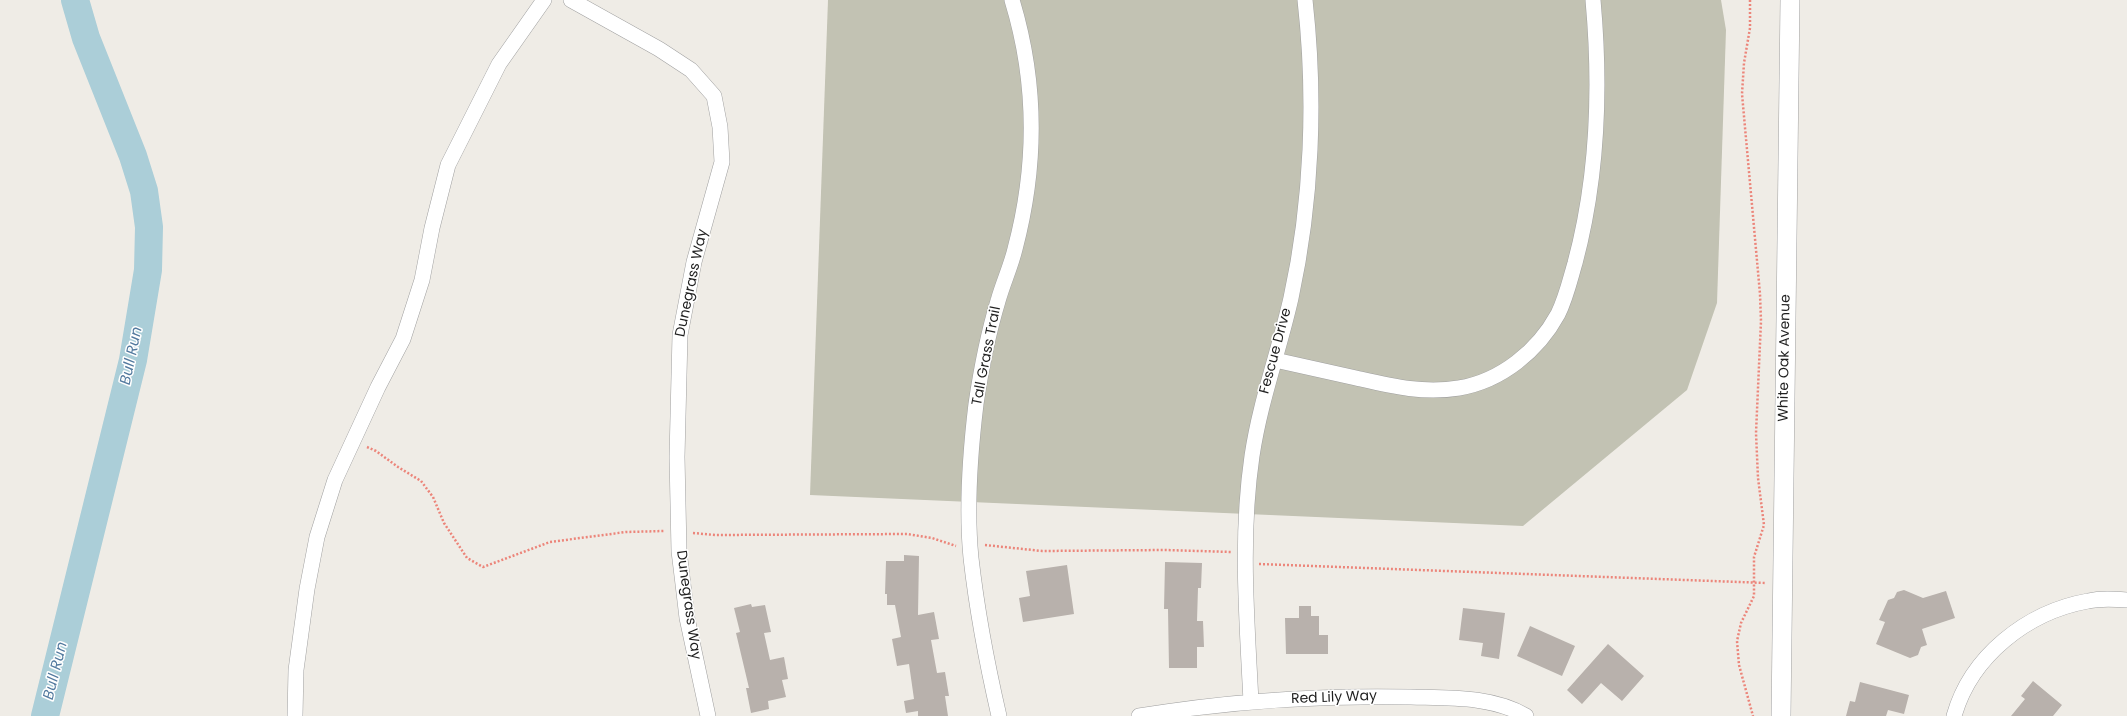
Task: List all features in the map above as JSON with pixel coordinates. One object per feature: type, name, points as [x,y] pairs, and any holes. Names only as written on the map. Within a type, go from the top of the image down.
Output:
[{"type":"street","points":[[295,716],[296,670],[302,619],[316,544],[335,480],[378,387],[403,339],[422,280],[432,228],[448,165],[499,64],[544,0]]},
{"type":"street","name":"Dunegrass Way","points":[[571,0],[659,49],[691,70],[714,96],[720,127],[722,162],[694,262],[680,335],[677,457],[679,551],[688,618],[708,716]]},
{"type":"street","name":"Tall Grass Trail","points":[[999,716],[984,639],[971,545],[970,475],[976,404],[990,331],[1021,227],[1030,165],[1030,85],[1023,36],[1012,0]]},
{"type":"street","name":"Fescue Drive","points":[[1251,702],[1245,558],[1245,519],[1252,455],[1264,394],[1275,360],[1295,273],[1304,221],[1308,169],[1310,71],[1304,0]]},
{"type":"street","points":[[1275,360],[1404,389],[1435,391],[1461,388],[1485,381],[1508,369],[1537,344],[1552,324],[1563,303],[1582,236],[1590,189],[1594,156],[1598,60],[1593,0]]},
{"type":"street","name":"White Oak Avenue","points":[[1781,716],[1790,0]]},
{"type":"street","points":[[1954,716],[1961,697],[1976,672],[1993,650],[2014,632],[2042,616],[2073,604],[2101,599],[2127,600]]},
{"type":"street","name":"Red Lily Way","points":[[1139,716],[1251,702],[1347,696],[1464,698],[1500,705],[1526,716]]},
{"type":"path","points":[[1750,0],[1750,28],[1744,63],[1742,94],[1760,294],[1761,321],[1756,433],[1758,478],[1764,525],[1754,558],[1754,596],[1741,623],[1737,640],[1739,664],[1753,716]]},
{"type":"path","points":[[353,441],[376,451],[421,481],[433,497],[444,523],[467,558],[483,567],[550,542],[626,532],[679,531],[715,535],[907,534],[932,538],[952,546],[971,545],[1042,551],[1165,550],[1245,558],[1782,584]]},
{"type":"shaded area","points":[[828,0],[1721,0],[1726,30],[1717,303],[1687,390],[1523,526],[810,495]]},
{"type":"building","points":[[904,555],[919,556],[918,615],[934,612],[939,639],[931,640],[937,673],[945,672],[949,696],[945,696],[948,716],[918,716],[918,711],[906,713],[904,701],[914,699],[909,664],[897,666],[892,639],[901,637],[895,605],[887,605],[887,594],[885,594],[886,561],[904,561]]},
{"type":"building","points":[[1165,562],[1202,563],[1201,588],[1198,588],[1197,621],[1203,621],[1204,647],[1197,647],[1197,668],[1169,668],[1168,609],[1164,609]]},
{"type":"building","points":[[1067,565],[1074,614],[1023,622],[1019,598],[1030,596],[1026,571]]},
{"type":"building","points":[[1904,590],[1923,598],[1946,591],[1955,618],[1922,629],[1927,645],[1921,647],[1918,655],[1910,658],[1876,644],[1885,622],[1879,620],[1888,600],[1894,598],[1897,592]]},
{"type":"building","points":[[751,604],[752,607],[765,605],[771,632],[764,633],[770,660],[784,657],[788,679],[782,680],[786,697],[768,701],[769,709],[751,713],[746,688],[749,688],[736,633],[740,632],[734,608]]},
{"type":"building","points":[[1299,606],[1311,606],[1311,616],[1319,616],[1319,635],[1328,635],[1328,654],[1286,654],[1285,618],[1299,618]]},
{"type":"building","points":[[1463,608],[1505,613],[1499,659],[1481,656],[1483,643],[1459,640]]},
{"type":"building","points":[[1530,626],[1575,646],[1562,676],[1517,656]]},
{"type":"building","points":[[1608,644],[1644,676],[1622,701],[1601,683],[1582,704],[1567,690]]},
{"type":"building","points":[[2033,681],[2062,705],[2053,716],[2011,716],[2025,699],[2021,696]]},
{"type":"building","points":[[1860,682],[1909,695],[1904,714],[1888,710],[1886,716],[1846,716],[1850,701],[1855,702]]},
{"type":"waterway","name":"Bull Run","points":[[45,716],[133,360],[148,270],[149,227],[144,191],[133,156],[86,38],[75,0]]}]
